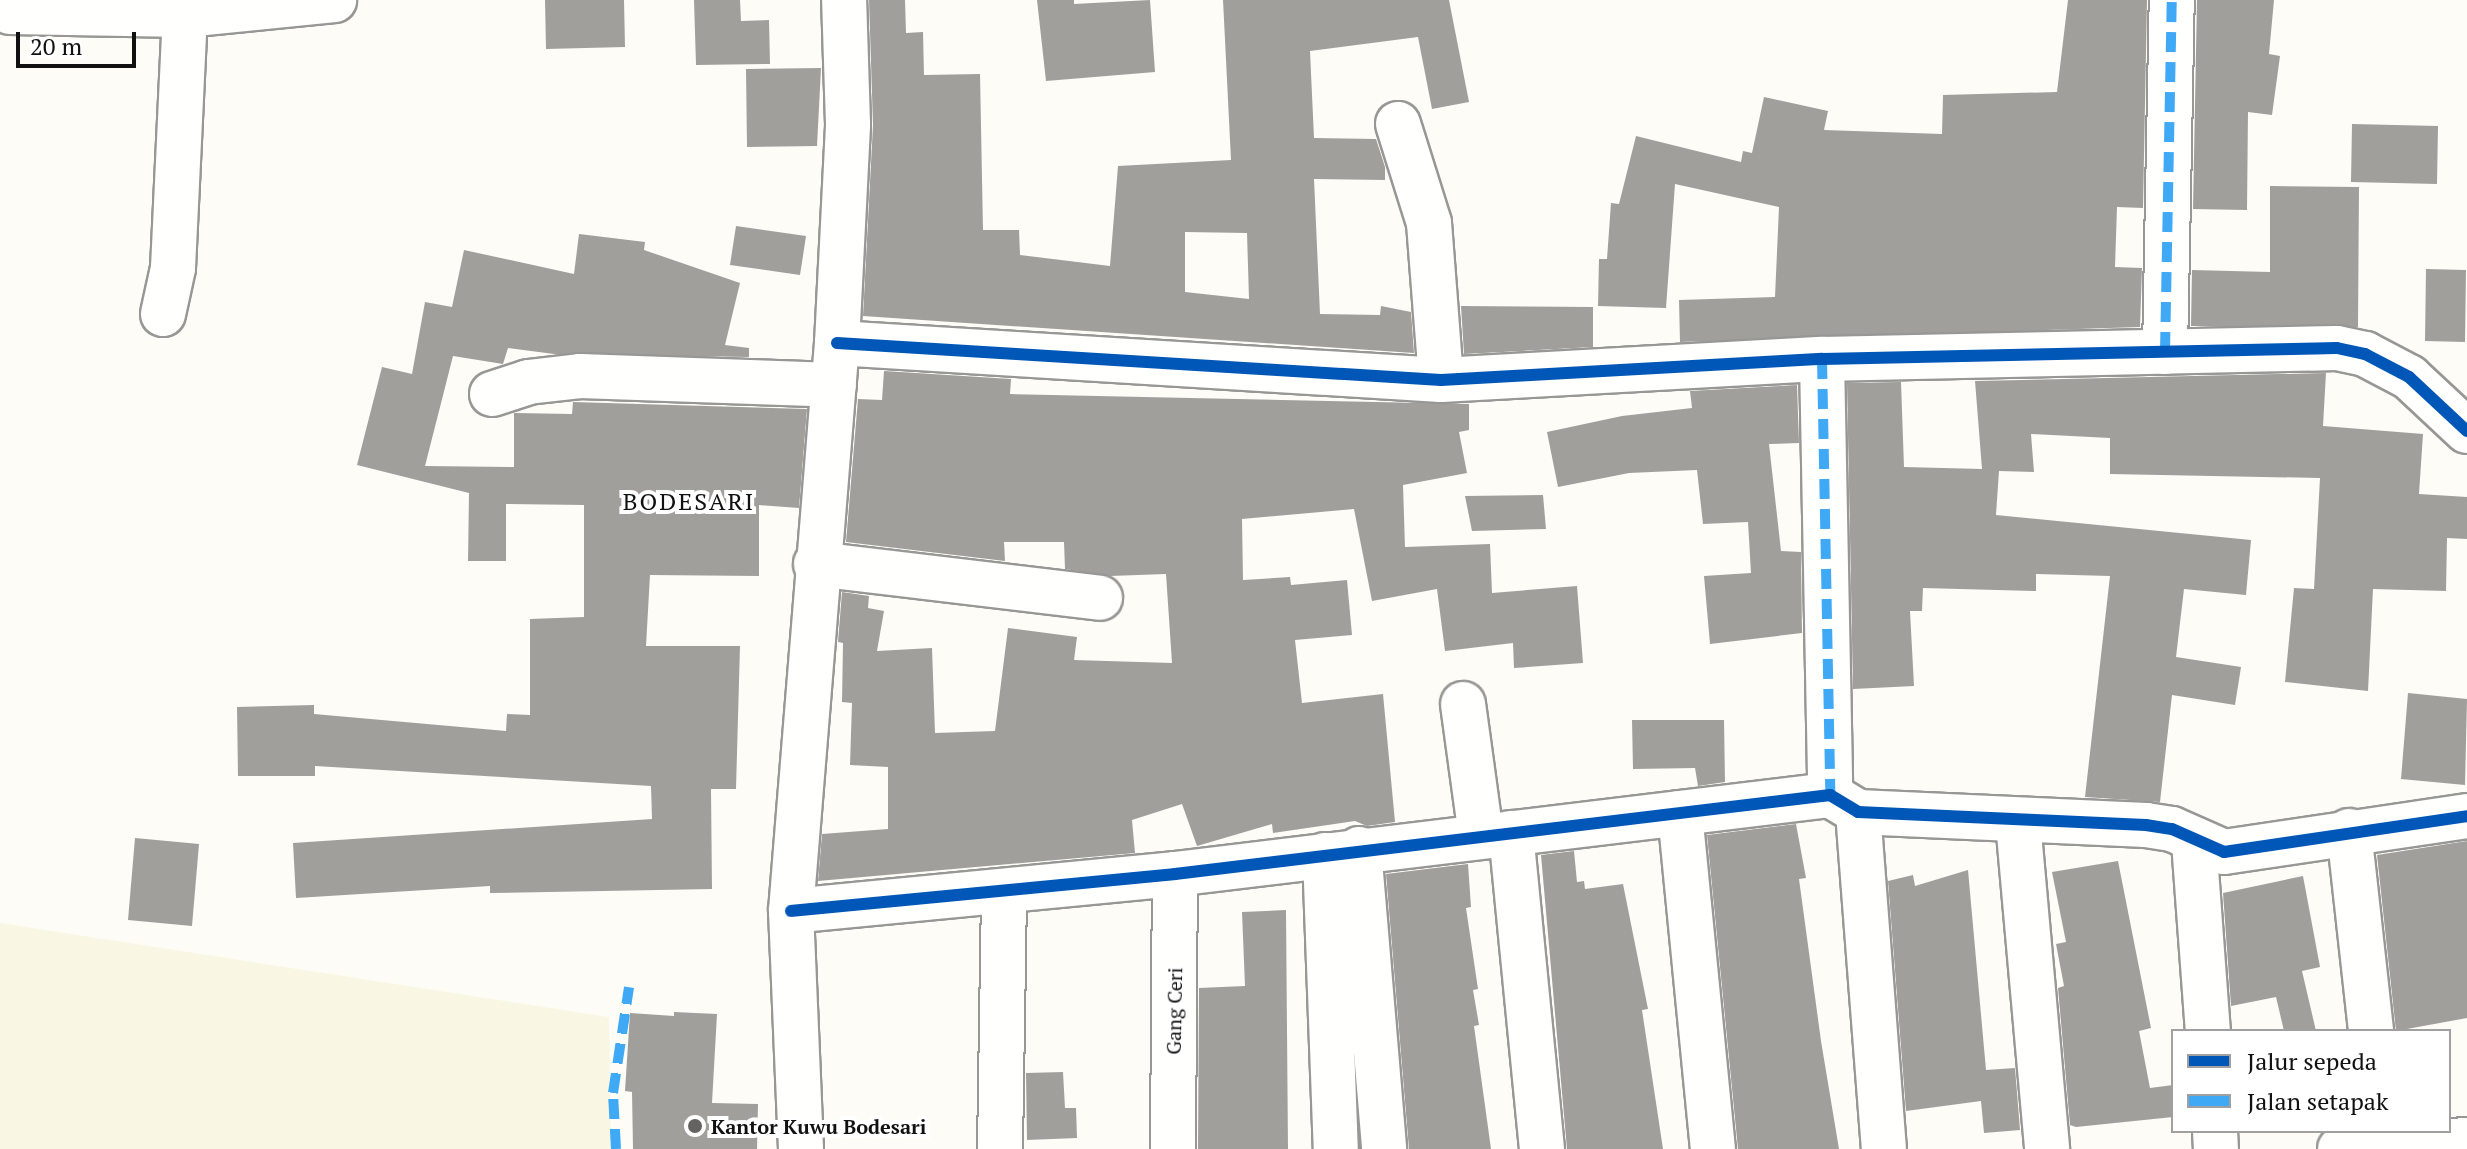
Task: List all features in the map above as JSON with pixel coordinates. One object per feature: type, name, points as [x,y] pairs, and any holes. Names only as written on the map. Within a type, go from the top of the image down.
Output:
[{"type":"street","points":[[10,12],[185,15],[334,0]]},
{"type":"street","points":[[801,1149],[791,911],[816,564],[836,364],[848,124],[844,0]]},
{"type":"street","points":[[2165,352],[2172,0]]},
{"type":"street","points":[[163,314],[173,268],[185,15]]},
{"type":"street","points":[[1398,124],[1429,223],[1441,380]]},
{"type":"street","points":[[492,394],[528,382],[580,376],[836,364],[1441,380],[1822,359],[2337,348],[2365,354],[2409,377],[2467,431]]},
{"type":"street","points":[[1822,359],[1844,803],[1884,1149]]},
{"type":"street","points":[[816,564],[1100,598]]},
{"type":"street","points":[[1463,704],[1496,835],[1542,1149]]},
{"type":"street","points":[[791,911],[1175,874],[1680,813],[1844,803],[2018,822],[2146,825],[2172,829],[2194,842],[2224,852],[2246,851],[2349,831],[2467,816]]},
{"type":"street","points":[[1680,813],[1713,1149]]},
{"type":"street","points":[[2018,822],[2047,1149]]},
{"type":"street","points":[[2349,831],[2371,1029]]},
{"type":"street","points":[[2194,842],[2208,1029]]},
{"type":"street","points":[[1336,1149],[1342,852]]},
{"type":"street","points":[[1342,852],[1384,1149]]},
{"type":"street","name":"Gang Ceri","points":[[1173,1149],[1175,874]]},
{"type":"street","points":[[1000,1149],[1004,891]]},
{"type":"street","points":[[2340,1149],[2383,1142],[2467,1140]]},
{"type":"shaded area","points":[[0,923],[609,1017],[611,1149],[0,1149]]},
{"type":"building","points":[[545,0],[624,0],[625,47],[546,49]]},
{"type":"building","points":[[694,0],[740,0],[741,21],[769,20],[770,64],[696,65]]},
{"type":"building","points":[[869,0],[905,0],[906,33],[923,32],[924,75],[980,74],[983,230],[1019,230],[1020,255],[1110,266],[1118,166],[1231,160],[1223,0],[1449,0],[1469,102],[1432,109],[1418,37],[1310,51],[1314,138],[1376,139],[1385,167],[1385,180],[1314,179],[1320,314],[1380,315],[1381,306],[1411,312],[1414,353],[863,316],[873,125]],"holes":[[[1185,232],[1247,233],[1249,299],[1185,292]]]},
{"type":"building","points":[[1037,0],[1074,0],[1074,4],[1150,0],[1155,72],[1046,81]]},
{"type":"building","points":[[2068,0],[2147,0],[2143,208],[2117,207],[2115,267],[2142,268],[2140,327],[1680,342],[1679,300],[1775,297],[1779,207],[1675,184],[1666,308],[1598,306],[1599,259],[1607,259],[1611,203],[1619,204],[1636,136],[1741,162],[1743,151],[1752,153],[1764,97],[1828,111],[1824,130],[1942,134],[1943,95],[2057,92]]},
{"type":"building","points":[[2197,0],[2274,0],[2269,54],[2280,56],[2272,115],[2248,112],[2247,210],[2193,209]]},
{"type":"building","points":[[821,68],[817,146],[747,147],[746,69]]},
{"type":"building","points":[[2352,124],[2438,126],[2437,184],[2351,182]]},
{"type":"building","points":[[2270,186],[2359,187],[2358,327],[2191,326],[2192,270],[2270,272]]},
{"type":"building","points":[[736,226],[806,236],[800,275],[730,265]]},
{"type":"building","points":[[579,234],[645,242],[644,250],[740,283],[725,345],[749,348],[749,357],[554,354],[508,348],[503,364],[453,356],[425,466],[514,467],[514,413],[572,414],[573,402],[807,409],[799,508],[759,505],[759,576],[650,575],[646,646],[740,646],[736,789],[711,789],[712,889],[490,893],[490,886],[296,898],[293,843],[652,819],[651,786],[315,766],[315,776],[238,776],[237,707],[314,705],[314,714],[506,731],[507,714],[530,715],[530,619],[584,617],[584,505],[506,504],[506,561],[468,561],[469,493],[357,465],[382,367],[412,374],[425,302],[452,307],[464,250],[574,274]]},
{"type":"building","points":[[2426,269],[2466,270],[2465,342],[2425,341]]},
{"type":"building","points":[[1461,306],[1593,307],[1593,347],[1464,354]]},
{"type":"building","points":[[884,371],[1011,379],[1010,394],[1469,404],[1469,430],[1459,432],[1467,473],[1403,485],[1405,547],[1490,544],[1492,593],[1577,586],[1583,663],[1514,668],[1513,643],[1445,651],[1437,589],[1372,601],[1354,509],[1242,519],[1243,580],[1290,577],[1291,585],[1347,580],[1352,635],[1295,640],[1302,703],[1383,694],[1395,822],[1367,826],[1355,821],[1273,833],[1272,824],[1197,846],[1182,804],[1132,820],[1135,853],[818,881],[822,834],[888,829],[888,767],[850,765],[852,703],[842,702],[843,643],[838,642],[842,592],[869,596],[868,608],[884,611],[877,651],[932,648],[935,733],[995,731],[1008,628],[1077,637],[1074,660],[1172,663],[1166,574],[1110,576],[1065,569],[1064,542],[1004,542],[1005,561],[846,542],[858,399],[882,400]]},
{"type":"building","points":[[2326,373],[2323,426],[2423,434],[2419,494],[2467,497],[2467,539],[2447,538],[2446,591],[2373,589],[2368,691],[2285,682],[2294,588],[2314,589],[2320,478],[2110,474],[2110,438],[2031,434],[2034,472],[1999,471],[1996,515],[2251,540],[2246,595],[2184,589],[2176,657],[2241,667],[2235,705],[2172,695],[2160,802],[2085,797],[2110,576],[2036,574],[2036,591],[1923,588],[1922,611],[1910,611],[1914,686],[1853,689],[1847,383],[1901,382],[1904,467],[1982,469],[1975,381]]},
{"type":"building","points":[[1797,385],[1799,443],[1769,444],[1781,551],[1801,552],[1802,633],[1710,644],[1704,576],[1751,573],[1748,522],[1703,524],[1697,470],[1629,473],[1558,487],[1547,432],[1622,416],[1692,408],[1690,391]]},
{"type":"building","points":[[1543,495],[1546,529],[1472,531],[1465,496]]},
{"type":"building","points":[[2408,693],[2467,699],[2465,785],[2401,779]]},
{"type":"building","points":[[1632,720],[1724,720],[1725,782],[1698,786],[1695,768],[1633,769]]},
{"type":"building","points":[[1796,824],[1806,878],[1799,879],[1839,1149],[1738,1149],[1707,835]]},
{"type":"building","points":[[135,838],[199,844],[192,926],[128,920]]},
{"type":"building","points":[[2467,841],[2467,1018],[2396,1029],[2377,855]]},
{"type":"building","points":[[1574,851],[1577,882],[1584,881],[1585,889],[1623,884],[1648,1009],[1642,1010],[1663,1149],[1567,1149],[1541,855]]},
{"type":"building","points":[[2118,861],[2151,1028],[2139,1031],[2150,1088],[2171,1085],[2171,1117],[2076,1127],[2070,1125],[2058,988],[2064,986],[2056,944],[2066,942],[2052,872]]},
{"type":"building","points":[[1468,864],[1471,907],[1466,908],[1478,989],[1473,990],[1479,1025],[1474,1026],[1491,1149],[1409,1149],[1386,874]]},
{"type":"building","points":[[1968,870],[1986,1070],[2015,1068],[2020,1130],[1984,1133],[1981,1101],[1906,1111],[1888,881],[1913,875],[1915,886]]},
{"type":"building","points":[[2303,876],[2320,967],[2302,971],[2316,1029],[2284,1029],[2276,997],[2231,1006],[2223,893]]},
{"type":"building","points":[[1286,910],[1288,1149],[1198,1149],[1199,988],[1245,986],[1242,912]]},
{"type":"building","points":[[674,1012],[717,1014],[712,1103],[758,1104],[757,1149],[633,1149],[632,1092],[625,1091],[630,1013],[674,1016]]},
{"type":"building","points":[[1063,1072],[1065,1108],[1076,1108],[1077,1138],[1027,1140],[1026,1073]]},
{"type":"marked path","points":[[2165,352],[2172,0]]},
{"type":"marked path","points":[[1822,359],[1830,795]]},
{"type":"marked path","points":[[616,1149],[613,1093],[629,987]]},
{"type":"cycle path","points":[[837,343],[1441,380],[1822,359],[2337,348],[2365,354],[2409,377],[2467,431]]},
{"type":"cycle path","points":[[791,911],[1175,874],[1830,795],[1858,812],[2146,825],[2172,829],[2224,852],[2467,816]]},
{"type":"place","name":"Kantor Kuwu Bodesari","points":[[695,1126]]},
{"type":"district","name":"BODESARI","points":[[689,502]]}]
